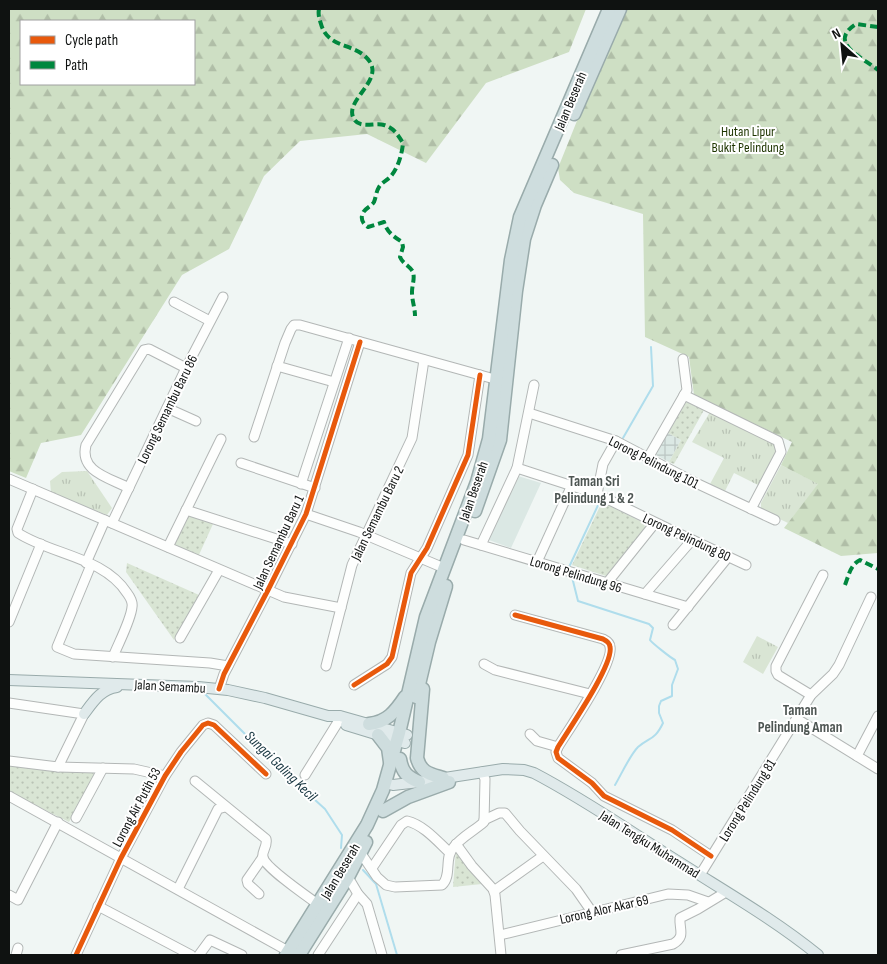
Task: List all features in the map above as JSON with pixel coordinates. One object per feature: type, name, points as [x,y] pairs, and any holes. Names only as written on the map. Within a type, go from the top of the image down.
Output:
[{"type":"highway","name":"Jalan Beserah","points":[[402,738],[409,691],[426,617],[472,498],[490,438],[511,260],[520,217],[609,9]]},
{"type":"highway","name":"Jalan Beserah","points":[[291,954],[348,877],[383,811],[443,594],[486,485],[500,440],[520,261],[529,221],[550,168],[620,9]]},
{"type":"highway","points":[[435,620],[422,695],[416,751],[418,764],[425,773],[446,780]]},
{"type":"highway","points":[[369,724],[378,723],[390,716],[409,691]]},
{"type":"highway","points":[[378,735],[395,763],[401,767],[406,775],[419,782]]},
{"type":"highway","points":[[383,811],[408,797],[446,780]]},
{"type":"highway","name":"Jalan Beserah","points":[[291,954],[319,904],[368,826],[388,788]]},
{"type":"main road","name":"Jalan Semambu","points":[[9,680],[219,689],[265,698],[339,719],[369,724],[402,738]]},
{"type":"main road","points":[[84,714],[98,695],[105,690],[150,685]]},
{"type":"main road","name":"Jalan Semambu","points":[[339,719],[378,735],[402,738]]},
{"type":"main road","name":"Jalan Tengku Muhammad","points":[[388,788],[514,768],[534,773],[700,875],[792,935],[818,955]]},
{"type":"main road","name":"Jalan Tengku Muhammad","points":[[388,788],[419,782],[446,780]]},
{"type":"street","name":"Lorong Semambu Baru 86","points":[[112,657],[74,654],[57,647],[89,564],[109,521],[129,488],[186,368],[223,297]]},
{"type":"street","points":[[174,302],[210,321]]},
{"type":"street","points":[[254,437],[277,366],[294,325],[349,338],[498,380]]},
{"type":"street","points":[[301,484],[349,338]]},
{"type":"street","name":"Jalan Semambu Baru 1","points":[[219,689],[228,666],[306,514],[360,342]]},
{"type":"street","points":[[129,488],[88,466],[84,452],[86,445],[143,351],[149,349],[186,368]]},
{"type":"street","points":[[648,458],[687,390],[683,359]]},
{"type":"street","name":"Jalan Semambu Baru 2","points":[[326,666],[349,572],[412,438],[424,360]]},
{"type":"street","points":[[277,366],[334,382]]},
{"type":"street","points":[[354,685],[390,661],[411,574],[427,548],[468,455],[480,375]]},
{"type":"street","points":[[481,545],[517,468],[534,386]]},
{"type":"street","points":[[684,395],[778,441],[780,452],[751,509]]},
{"type":"street","points":[[167,408],[196,421]]},
{"type":"street","name":"Lorong Pelindung 101","points":[[529,413],[616,441],[696,483],[775,520]]},
{"type":"street","points":[[168,547],[221,438]]},
{"type":"street","points":[[597,494],[603,464],[616,441]]},
{"type":"street","points":[[241,463],[315,488]]},
{"type":"street","name":"Lorong Pelindung 80","points":[[517,468],[597,494],[655,523],[746,564]]},
{"type":"street","points":[[9,478],[268,590],[284,596],[341,608]]},
{"type":"street","points":[[537,562],[572,485]]},
{"type":"street","points":[[33,489],[17,531],[20,535],[102,569],[119,583],[132,603],[131,612],[112,657],[210,663],[228,666]]},
{"type":"street","points":[[186,510],[292,544]]},
{"type":"street","points":[[306,514],[365,535],[444,568]]},
{"type":"street","points":[[607,583],[655,523]]},
{"type":"street","name":"Lorong Pelindung 96","points":[[464,540],[688,607]]},
{"type":"street","points":[[645,594],[692,540]]},
{"type":"street","points":[[9,622],[41,544]]},
{"type":"street","points":[[673,625],[728,556]]},
{"type":"street","points":[[180,638],[219,570]]},
{"type":"street","points":[[811,695],[778,675],[776,666],[823,576]]},
{"type":"street","name":"Lorong Pelindung 81","points":[[700,875],[811,695],[836,670],[871,597]]},
{"type":"street","points":[[515,615],[603,639],[608,642],[611,649],[605,668],[558,747],[556,752],[558,758],[592,784],[604,796],[672,830],[712,856]]},
{"type":"street","points":[[484,664],[496,670],[590,694]]},
{"type":"street","points":[[9,703],[84,714],[58,767]]},
{"type":"street","points":[[857,756],[878,716]]},
{"type":"street","points":[[304,775],[339,719]]},
{"type":"street","points":[[797,719],[878,769]]},
{"type":"street","name":"Lorong Air Putih 53","points":[[76,955],[121,858],[165,776],[181,752],[203,725],[208,723],[214,725],[266,774]]},
{"type":"street","points":[[530,734],[538,740],[558,747]]},
{"type":"street","points":[[9,761],[58,767],[134,769],[165,776]]},
{"type":"street","points":[[76,818],[102,768]]},
{"type":"street","points":[[360,852],[377,877],[389,886],[442,885],[446,880],[450,853],[456,844],[482,824],[484,820],[485,779],[482,772]]},
{"type":"street","points":[[194,781],[267,841],[263,857],[247,880],[248,884],[259,894]]},
{"type":"street","points":[[9,796],[291,954]]},
{"type":"street","points":[[178,889],[218,809],[225,807]]},
{"type":"street","points":[[484,820],[499,813],[505,813],[543,856],[576,889],[592,912]]},
{"type":"street","points":[[372,868],[401,825],[407,821],[412,822],[429,834],[450,853]]},
{"type":"street","points":[[9,895],[18,900],[58,822]]},
{"type":"street","points":[[456,844],[494,891],[501,955]]},
{"type":"street","points":[[494,891],[543,856]]},
{"type":"street","points":[[263,857],[264,861],[290,884],[319,904]]},
{"type":"street","points":[[348,877],[358,894],[367,904],[382,955]]},
{"type":"street","points":[[621,955],[673,944],[678,941],[681,935],[680,918],[726,892]]},
{"type":"street","name":"Lorong Alor Akar 69","points":[[500,935],[676,893],[696,897],[708,902]]},
{"type":"street","points":[[318,955],[358,894]]},
{"type":"street","points":[[98,906],[191,955]]},
{"type":"street","points":[[199,955],[210,940],[242,955]]},
{"type":"shaded area","points":[[668,433],[681,440],[669,462],[656,455]]},
{"type":"shaded area","points":[[518,476],[541,483],[511,548],[489,540]]},
{"type":"green space","points":[[9,9],[586,9],[569,52],[486,83],[426,163],[367,134],[300,141],[264,176],[229,249],[182,275],[81,435],[41,443],[26,478],[9,471]]},
{"type":"green space","name":"Hutan Lipur Bukit Pelindung","points":[[622,9],[878,9],[878,553],[841,556],[784,528],[818,484],[781,465],[792,442],[694,395],[689,357],[645,337],[643,214],[574,193],[560,180],[558,168]]},
{"type":"green space","points":[[686,402],[704,410],[674,464],[669,462],[681,440],[668,433]]},
{"type":"green space","points":[[710,412],[772,441],[777,451],[758,485],[734,473],[725,491],[710,484],[724,458],[692,442]]},
{"type":"green space","points":[[781,465],[819,484],[788,523],[761,510],[761,503]]},
{"type":"green space","points":[[87,471],[112,508],[107,515],[51,493],[50,481],[62,472]]},
{"type":"green space","points":[[602,502],[644,523],[645,528],[606,576],[572,565]]},
{"type":"green space","points":[[187,512],[213,524],[198,557],[172,545]]},
{"type":"green space","points":[[127,563],[199,595],[174,640],[126,572]]},
{"type":"green space","points":[[757,636],[778,647],[763,674],[743,662]]},
{"type":"green space","points":[[9,762],[96,773],[69,822],[9,792]]},
{"type":"green space","points":[[456,849],[482,884],[453,887]]},
{"type":"waterway","points":[[623,438],[653,386],[651,347]]},
{"type":"waterway","points":[[570,565],[600,501]]},
{"type":"waterway","points":[[572,577],[578,601],[649,624],[653,628],[650,640],[675,660],[678,669],[672,685],[672,696],[661,701],[659,706],[659,713],[663,723],[660,729],[638,747],[615,785]]},
{"type":"waterway","name":"Sungai Galing Kecil","points":[[205,694],[270,759],[325,809],[342,835],[341,848]]},
{"type":"waterway","name":"Sungai Galing Kecil","points":[[363,870],[376,884],[397,955]]},
{"type":"marked path","points":[[319,9],[321,24],[330,38],[358,51],[370,62],[371,76],[354,104],[352,111],[355,121],[363,124],[387,126],[395,132],[403,143],[396,169],[379,187],[374,202],[364,211],[362,219],[363,223],[368,227],[384,222],[391,234],[402,242],[403,247],[400,257],[414,275],[412,292],[415,316]]},
{"type":"marked path","points":[[878,27],[856,24],[848,31],[845,38],[850,50],[878,70]]},
{"type":"marked path","points":[[845,585],[852,567],[860,560],[878,569]]},
{"type":"cycle path","points":[[219,689],[224,674],[306,514],[360,342]]},
{"type":"cycle path","points":[[354,685],[387,664],[392,657],[411,573],[427,548],[468,455],[480,375]]},
{"type":"cycle path","points":[[515,615],[603,639],[610,646],[605,667],[590,697],[558,747],[556,752],[558,758],[592,783],[604,796],[672,830],[711,856]]},
{"type":"cycle path","points":[[76,955],[121,858],[165,776],[181,752],[203,725],[208,723],[214,725],[266,774]]},
{"type":"district","name":"Taman Sri Pelindung 1 & 2","points":[[594,490]]},
{"type":"district","name":"Taman Pelindung Aman","points":[[800,718]]}]
